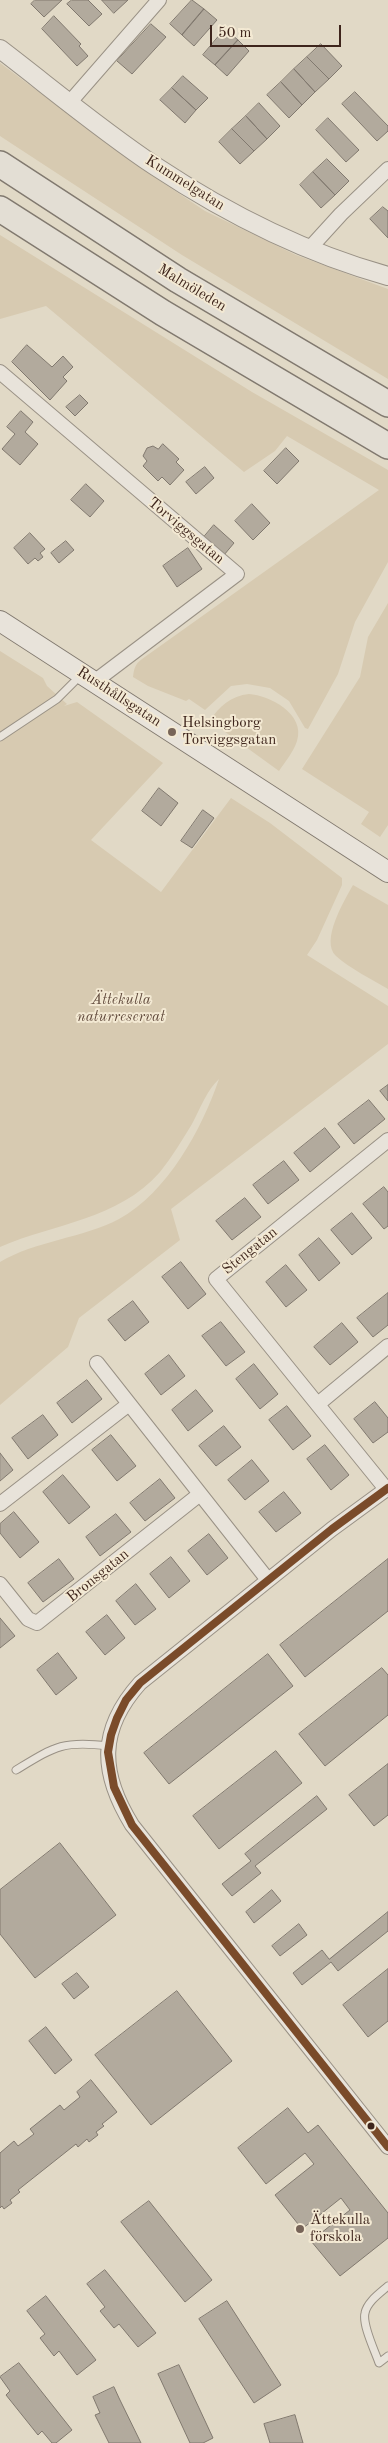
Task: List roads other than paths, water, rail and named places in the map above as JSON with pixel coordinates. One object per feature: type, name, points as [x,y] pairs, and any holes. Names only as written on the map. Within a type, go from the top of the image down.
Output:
[{"type":"highway","name":"Malmöleden","points":[[0,164],[178,280],[388,404]]},
{"type":"highway","points":[[0,209],[163,313],[388,446]]},
{"type":"main road","name":"Rusthållsgatan","points":[[0,621],[388,872]]},
{"type":"street","points":[[70,102],[159,0]]},
{"type":"street","name":"Kummelgatan","points":[[0,48],[153,165],[200,194],[248,220],[310,248],[388,276]]},
{"type":"street","points":[[310,248],[341,214],[388,169]]},
{"type":"street","name":"Torviggsgatan","points":[[0,372],[237,574],[88,678]]},
{"type":"street","name":"Stengatan","points":[[387,1489],[216,1279],[388,1140]]},
{"type":"street","points":[[318,1404],[388,1346]]},
{"type":"street","points":[[97,1363],[268,1580]]},
{"type":"street","points":[[0,1504],[129,1404]]},
{"type":"street","points":[[387,1489],[268,1580],[140,1683],[117,1715],[108,1746],[108,1771],[112,1786],[132,1825],[388,2147]]},
{"type":"street","name":"Bronsgatan","points":[[0,1584],[28,1618],[37,1623],[200,1494]]},
{"type":"lane","points":[[0,736],[88,678]]},
{"type":"lane","points":[[16,1770],[51,1748],[67,1743],[84,1742],[108,1746]]},
{"type":"lane","points":[[388,2286],[372,2301],[364,2313],[367,2330],[379,2363],[388,2356]]},
{"type":"place","name":"Helsingborg Torviggsgatan","points":[[172,732]]},
{"type":"place","name":"Ättekulla förskola","points":[[300,2229]]},
{"type":"park label","name":"Ättekulla naturreservat","points":[[121,1008]]}]
